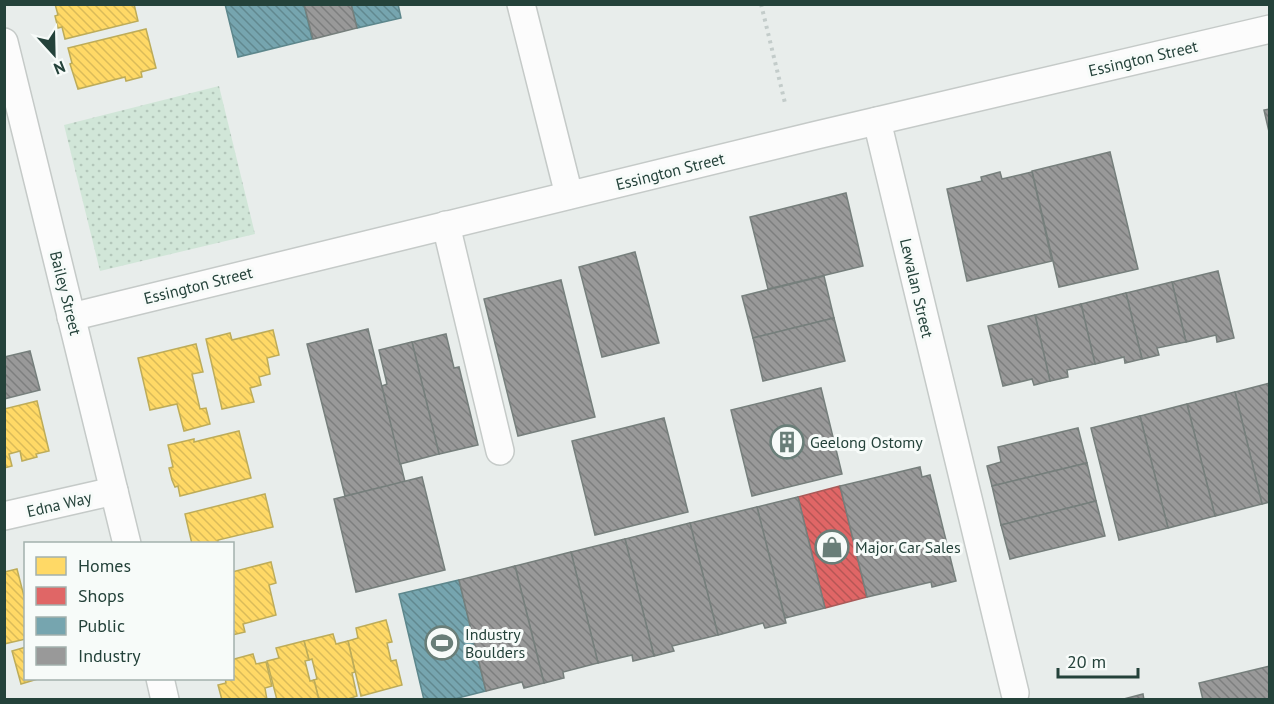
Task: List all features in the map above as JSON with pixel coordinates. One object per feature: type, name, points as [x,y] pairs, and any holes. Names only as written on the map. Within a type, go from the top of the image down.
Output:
[{"type":"street","points":[[521,4],[568,195]]},
{"type":"street","name":"Essington Street","points":[[71,316],[568,195],[1269,29]]},
{"type":"street","name":"Bailey Street","points":[[4,42],[127,542]]},
{"type":"street","name":"Lewalan Street","points":[[877,121],[1015,693]]},
{"type":"street","points":[[446,225],[500,451]]},
{"type":"street","name":"Edna Way","points":[[4,516],[114,491]]},
{"type":"street","points":[[160,680],[165,699]]},
{"type":"path","points":[[761,4],[785,104]]},
{"type":"green space","points":[[219,86],[255,234],[100,271],[64,125]]},
{"type":"building: Homes","points":[[55,4],[134,4],[138,21],[65,39],[62,27],[58,28]]},
{"type":"building: Homes","points":[[146,29],[156,68],[141,72],[142,77],[126,81],[125,77],[78,89],[70,64],[72,63],[68,48]]},
{"type":"building: Homes","points":[[273,330],[279,355],[267,358],[270,374],[259,377],[261,385],[250,388],[254,402],[222,409],[206,339],[230,333],[232,340]]},
{"type":"building: Homes","points":[[196,344],[203,372],[192,374],[200,409],[206,408],[210,424],[184,431],[177,404],[150,410],[138,358]]},
{"type":"building: Homes","points":[[37,401],[49,451],[22,461],[20,451],[9,454],[12,466],[4,468],[4,409]]},
{"type":"building: Homes","points":[[239,431],[251,478],[180,496],[169,468],[173,467],[168,445],[194,439],[194,442]]},
{"type":"building: Homes","points":[[265,494],[273,527],[218,540],[218,542],[192,542],[185,514]]},
{"type":"building: Homes","points":[[271,562],[276,583],[269,585],[276,615],[243,624],[245,632],[234,635],[234,571]]},
{"type":"building: Homes","points":[[17,569],[24,596],[24,639],[4,644],[4,572]]},
{"type":"building: Homes","points":[[386,620],[392,642],[387,643],[391,661],[396,660],[402,685],[361,696],[348,641],[358,638],[356,628]]},
{"type":"building: Homes","points":[[333,634],[336,644],[348,641],[355,672],[352,673],[357,696],[345,700],[319,700],[312,659],[309,660],[304,641]]},
{"type":"building: Homes","points":[[304,641],[309,660],[305,661],[310,681],[314,680],[319,700],[277,700],[267,661],[279,658],[276,648]]},
{"type":"building: Homes","points":[[24,648],[24,680],[34,680],[21,684],[12,651]]},
{"type":"building: Homes","points":[[253,654],[256,664],[266,662],[272,686],[265,688],[267,700],[222,700],[218,685],[226,683],[225,680],[234,680],[234,659]]},
{"type":"building: Shops","name":"Major Car Sales","points":[[840,486],[867,597],[825,608],[798,497]]},
{"type":"building: Public","points":[[225,4],[304,4],[312,39],[238,57]]},
{"type":"building: Public","points":[[351,4],[398,4],[401,18],[357,28]]},
{"type":"building: Public","name":"Industry Boulders","points":[[459,580],[486,691],[450,700],[424,700],[399,594]]},
{"type":"building: Industry","points":[[304,4],[351,4],[357,28],[313,39]]},
{"type":"building: Industry","points":[[1270,109],[1270,136],[1264,110]]},
{"type":"building: Industry","points":[[1110,152],[1138,269],[1059,287],[1032,171]]},
{"type":"building: Industry","points":[[1000,172],[1002,179],[1032,172],[1052,261],[967,281],[947,189],[982,181],[981,177]]},
{"type":"building: Industry","points":[[846,193],[863,266],[768,289],[750,217]]},
{"type":"building: Industry","points":[[635,252],[659,343],[602,357],[579,267]]},
{"type":"building: Industry","points":[[1218,271],[1234,338],[1217,342],[1216,335],[1186,342],[1172,282]]},
{"type":"building: Industry","points":[[824,276],[834,318],[753,338],[742,296]]},
{"type":"building: Industry","points":[[561,280],[595,417],[518,436],[484,299]]},
{"type":"building: Industry","points":[[1172,282],[1186,342],[1157,348],[1159,355],[1142,359],[1126,293]]},
{"type":"building: Industry","points":[[1126,293],[1142,359],[1125,363],[1124,357],[1095,364],[1081,304]]},
{"type":"building: Industry","points":[[1081,304],[1095,364],[1067,370],[1068,377],[1050,381],[1035,315]]},
{"type":"building: Industry","points":[[1035,315],[1050,381],[1034,385],[1032,379],[1003,386],[988,326]]},
{"type":"building: Industry","points":[[834,318],[845,361],[763,381],[753,338]]},
{"type":"building: Industry","points":[[368,329],[405,482],[345,496],[307,344]]},
{"type":"building: Industry","points":[[446,334],[454,368],[459,367],[478,445],[439,454],[412,342]]},
{"type":"building: Industry","points":[[412,342],[439,454],[400,464],[382,386],[387,384],[379,350]]},
{"type":"building: Industry","points":[[30,351],[40,390],[4,399],[4,357]]},
{"type":"building: Industry","points":[[1270,383],[1270,502],[1262,504],[1235,392]]},
{"type":"building: Industry","name":"Geelong Ostomy","points":[[821,388],[842,474],[752,496],[731,410]]},
{"type":"building: Industry","points":[[1235,392],[1262,504],[1215,516],[1187,404]]},
{"type":"building: Industry","points":[[1187,404],[1215,516],[1168,528],[1140,416]]},
{"type":"building: Industry","points":[[1140,416],[1168,528],[1119,540],[1091,428]]},
{"type":"building: Industry","points":[[664,418],[688,512],[595,535],[572,441]]},
{"type":"building: Industry","points":[[1078,428],[1087,463],[992,486],[987,466],[1001,462],[998,447]]},
{"type":"building: Industry","points":[[1087,463],[1096,501],[1001,525],[992,486]]},
{"type":"building: Industry","points":[[920,467],[922,477],[930,475],[956,581],[932,587],[931,582],[867,597],[840,486]]},
{"type":"building: Industry","points":[[422,477],[445,570],[356,592],[334,499]]},
{"type":"building: Industry","points":[[798,497],[825,608],[785,618],[757,507]]},
{"type":"building: Industry","points":[[1096,501],[1105,536],[1010,559],[1001,525]]},
{"type":"building: Industry","points":[[757,507],[786,623],[765,628],[763,623],[718,635],[690,523]]},
{"type":"building: Industry","points":[[690,523],[718,635],[672,646],[674,651],[654,656],[625,539]]},
{"type":"building: Industry","points":[[625,539],[654,656],[633,661],[632,655],[598,663],[571,552]]},
{"type":"building: Industry","points":[[571,552],[598,663],[563,672],[564,678],[544,683],[515,566]]},
{"type":"building: Industry","points":[[515,566],[544,683],[524,688],[522,682],[486,691],[459,580]]},
{"type":"building: Industry","points":[[1270,666],[1270,700],[1203,700],[1199,683]]},
{"type":"building: Industry","points":[[1143,694],[1144,700],[1120,700]]},
{"type":"place","name":"Geelong Ostomy","points":[[787,442]]},
{"type":"place","name":"Major Car Sales","points":[[832,547]]},
{"type":"place","name":"Industry Boulders","points":[[442,643]]}]
